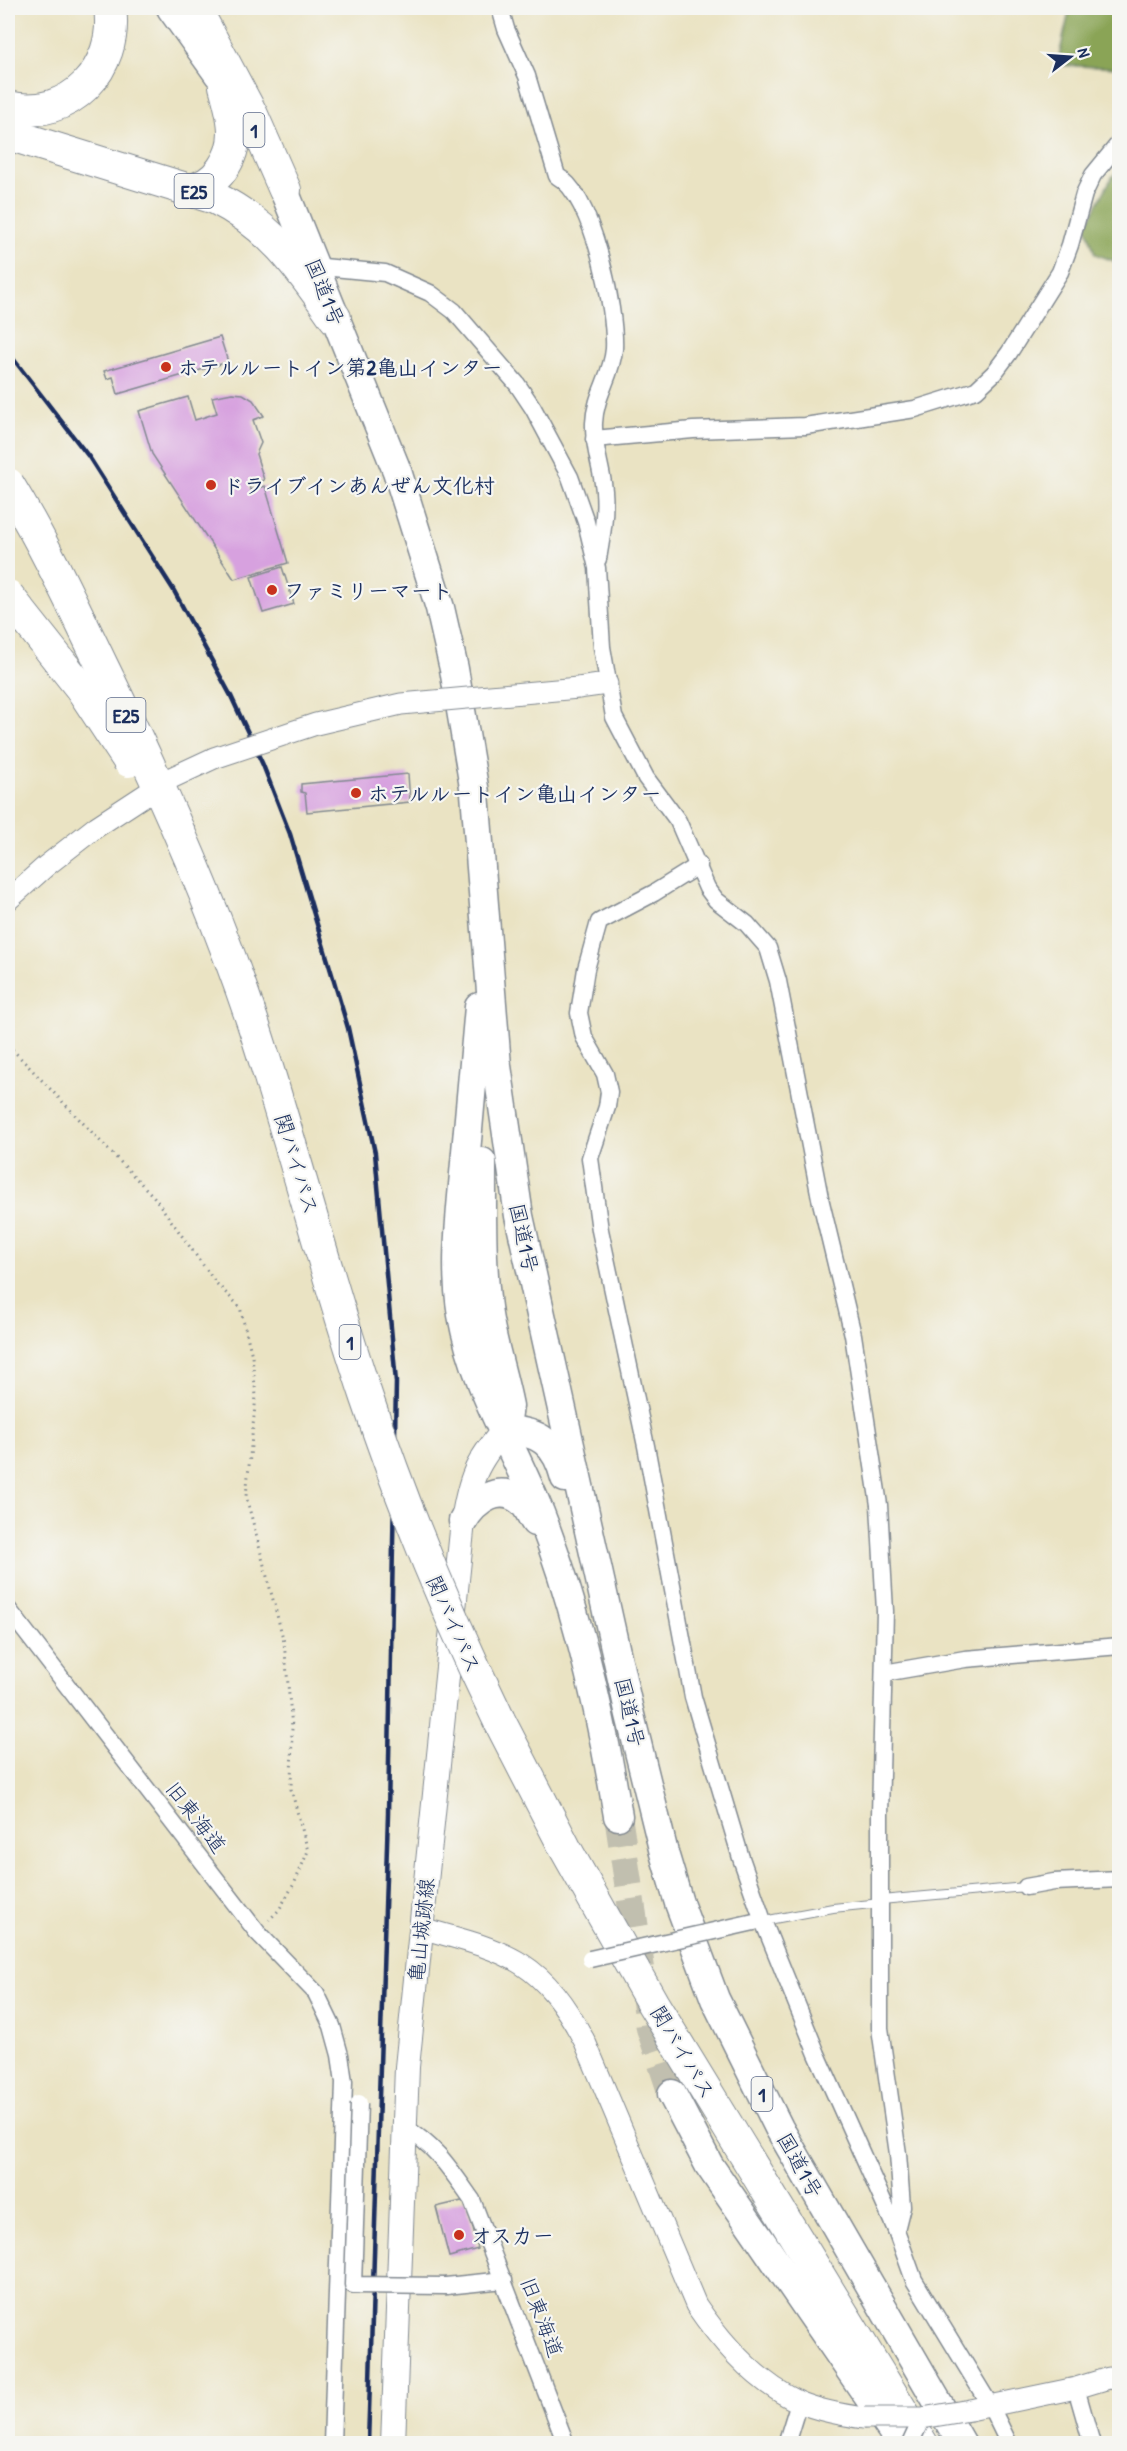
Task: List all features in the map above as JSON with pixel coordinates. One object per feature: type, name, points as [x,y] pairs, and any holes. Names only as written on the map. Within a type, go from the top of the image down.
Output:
[{"type":"highway","points":[[8,107],[31,110],[47,108],[63,102],[89,83],[100,69],[107,52],[110,8]]},
{"type":"highway","name":"国道1号","points":[[171,8],[224,82],[262,144],[285,189],[313,266],[397,471],[440,608],[454,669],[475,793],[484,918],[503,1115],[519,1216],[630,1714],[664,1853],[679,1903],[715,1999],[775,2120],[962,2444]]},
{"type":"highway","points":[[195,8],[252,115],[285,189]]},
{"type":"highway","points":[[189,190],[198,189],[209,183],[229,158],[234,126],[224,82]]},
{"type":"highway","name":"E25","points":[[8,134],[230,205],[260,226],[292,258],[336,318]]},
{"type":"highway","name":"E25","points":[[8,484],[53,566],[168,804],[228,954]]},
{"type":"highway","name":"E25","points":[[8,596],[75,680],[122,748],[157,808],[228,954]]},
{"type":"highway","name":"国道1号","points":[[484,918],[481,983],[459,1233],[459,1285],[462,1315],[485,1389],[554,1551],[584,1647],[602,1722],[618,1816]]},
{"type":"highway","name":"関バイパス","points":[[228,954],[251,1017],[346,1332],[388,1458],[428,1566],[499,1720],[607,1924],[696,2074],[800,2240]]},
{"type":"highway","points":[[492,1001],[486,1069],[482,1225],[488,1316],[509,1406],[504,1430],[528,1433],[552,1446],[557,1452],[630,1714]]},
{"type":"highway","points":[[463,1521],[477,1502],[487,1497],[511,1495],[522,1502],[538,1528],[584,1647]]},
{"type":"highway","points":[[672,2094],[709,2165],[901,2444]]},
{"type":"highway","name":"1","points":[[800,2240],[922,2431]]},
{"type":"highway","name":"1","points":[[800,2240],[941,2444]]},
{"type":"main road","name":"亀山城跡線","points":[[393,2444],[407,2067],[463,1521],[474,1470],[485,1452],[504,1430]]},
{"type":"street","points":[[500,8],[506,29],[527,76],[557,176],[567,181],[579,199],[594,233],[612,321],[614,349],[610,370],[596,402],[594,439],[604,489],[605,516],[597,568]]},
{"type":"street","points":[[594,439],[693,430],[806,426],[915,409],[976,390],[994,373],[1009,353],[1060,272],[1070,246],[1084,194],[1094,175],[1119,142]]},
{"type":"street","points":[[313,266],[385,273],[429,292],[454,311],[517,384],[548,431],[578,497],[597,568],[606,684],[614,717],[646,778],[678,821],[707,888],[716,900],[747,924],[768,948],[778,981],[818,1188],[853,1335],[879,1505],[885,1611],[880,1815],[880,2028],[898,2154],[902,2206],[896,2229]]},
{"type":"street","points":[[8,900],[46,866],[96,827],[171,778],[214,758],[316,724],[401,704],[606,684]]},
{"type":"street","points":[[699,866],[599,922],[586,969],[579,1014],[584,1037],[603,1068],[609,1092],[607,1107],[590,1158],[600,1230],[646,1446],[693,1697],[759,1922],[896,2229],[914,2280],[980,2408],[1009,2444]]},
{"type":"street","name":"旧東海道","points":[[8,1609],[257,1932],[316,1993],[332,2026],[340,2055]]},
{"type":"street","points":[[885,1673],[965,1659],[1119,1646]]},
{"type":"street","points":[[1026,1887],[1054,1882],[1119,1880]]},
{"type":"street","points":[[590,1959],[759,1922]]},
{"type":"street","points":[[421,1928],[484,1945],[518,1960],[548,1985],[570,2015],[585,2043],[696,2305],[716,2334],[771,2385],[799,2402],[820,2410],[922,2431]]},
{"type":"street","points":[[340,2055],[354,2085],[359,2103],[353,2285],[446,2286],[504,2280]]},
{"type":"street","points":[[332,2444],[344,2082],[340,2055]]},
{"type":"street","name":"旧東海道","points":[[404,2127],[426,2140],[449,2167],[472,2200],[566,2444]]},
{"type":"street","points":[[910,2444],[922,2431],[980,2408],[1076,2388],[1109,2378],[1119,2380]]},
{"type":"street","points":[[1076,2388],[1092,2444]]},
{"type":"street","points":[[786,2444],[799,2402]]},
{"type":"lane","points":[[759,1922],[833,1908],[1026,1887]]},
{"type":"path","points":[[8,1045],[154,1197],[216,1283],[240,1307],[252,1356],[256,1396],[246,1496],[284,1642],[292,1727],[291,1789],[308,1851],[295,1882],[279,1910],[257,1932]]},
{"type":"green space","points":[[1070,8],[1119,8],[1119,68],[1057,65]]},
{"type":"green space","points":[[1119,171],[1119,263],[1095,254],[1086,226],[1112,177]]},
{"type":"building","name":"ホテルルートイン第2亀山インター","points":[[220,337],[228,362],[118,394],[113,377],[107,379],[104,371]]},
{"type":"building","name":"ドライブインあんぜん文化村","points":[[232,393],[243,394],[253,400],[264,416],[253,420],[261,443],[256,454],[264,480],[249,484],[250,490],[265,486],[288,563],[234,579],[152,454],[139,411],[188,397],[195,420],[217,413],[212,397]]},
{"type":"building","name":"ファミリーマート","points":[[282,567],[294,604],[263,613],[251,577]]},
{"type":"building","name":"ホテルルートイン亀山インター","points":[[408,774],[410,802],[307,812],[305,793],[301,792],[301,784]]},
{"type":"building","name":"オスカー","points":[[466,2200],[478,2249],[449,2257],[436,2207]]},
{"type":"tunnel","points":[[618,1816],[650,2028],[672,2094]]},
{"type":"railway","points":[[8,352],[89,457],[173,589],[231,696],[263,765],[290,834],[348,1028],[375,1153],[396,1382],[388,1814],[368,2444]]},
{"type":"place","name":"ホテルルートイン第2亀山インター","points":[[166,367]]},
{"type":"place","name":"ドライブインあんぜん文化村","points":[[211,485]]},
{"type":"place","name":"ファミリーマート","points":[[272,590]]},
{"type":"place","name":"ホテルルートイン亀山インター","points":[[356,793]]},
{"type":"place","name":"オスカー","points":[[459,2235]]}]
